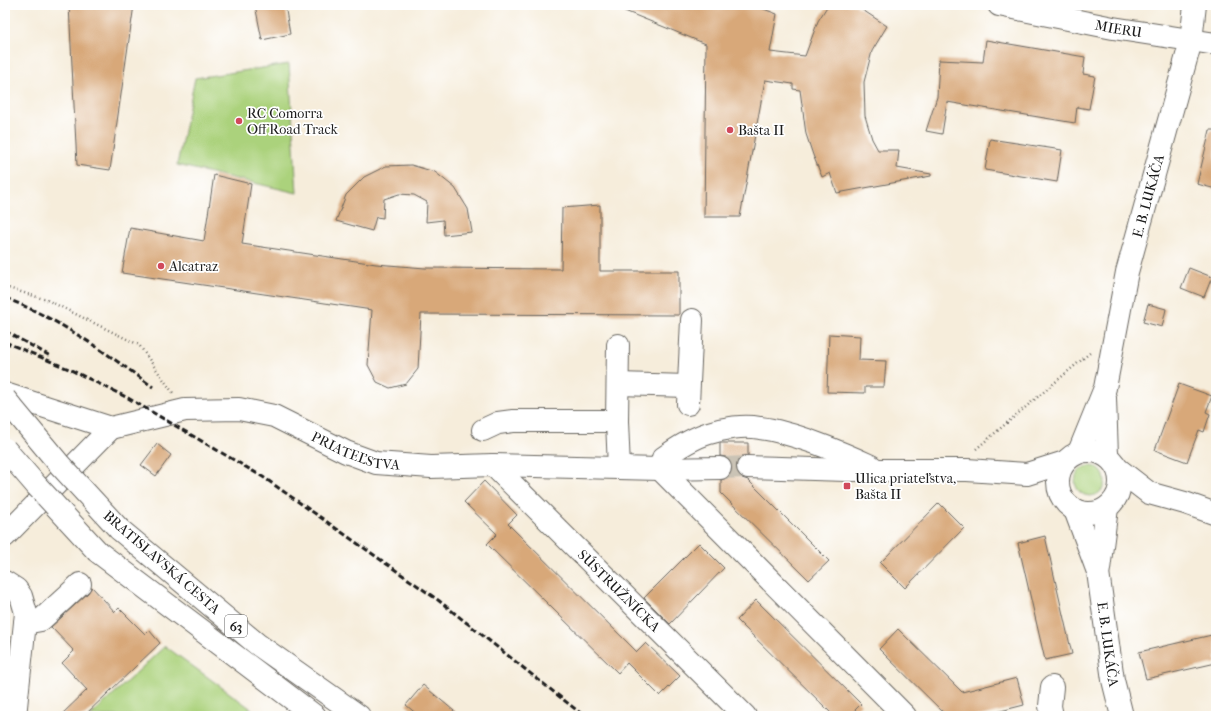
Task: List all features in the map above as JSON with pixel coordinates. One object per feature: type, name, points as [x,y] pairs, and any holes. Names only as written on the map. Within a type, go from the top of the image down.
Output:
[{"type":"street","name":"MIERU","points":[[999,5],[1113,28],[1216,44]]},
{"type":"street","name":"E. B. LUKÁČA","points":[[1072,457],[1105,388],[1127,272],[1191,41],[1195,5]]},
{"type":"street","points":[[618,384],[688,395],[692,320]]},
{"type":"street","points":[[618,345],[617,421],[619,468]]},
{"type":"street","name":"E. B. LUKÁČA","points":[[1105,388],[1113,463]]},
{"type":"street","points":[[5,394],[111,428],[5,536]]},
{"type":"street","name":"BRATISLAVSKÁ CESTA","points":[[5,399],[60,465],[119,529],[258,644],[359,716]]},
{"type":"street","name":"PRIATEĽSTVA","points":[[111,428],[185,410],[239,409],[274,416],[346,452],[376,463],[430,467],[493,466],[660,469],[720,468]]},
{"type":"street","points":[[483,430],[498,423],[513,420],[617,421]]},
{"type":"street","points":[[879,470],[858,460],[796,437],[761,428],[745,427],[709,433],[686,443],[663,458],[660,469],[905,716]]},
{"type":"street","name":"BRATISLAVSKÁ CESTA","points":[[5,449],[36,486],[98,552],[316,716]]},
{"type":"street","points":[[748,467],[879,470],[967,470],[1027,474],[1072,457],[1094,451],[1113,463],[1149,493],[1185,503],[1216,514]]},
{"type":"street","points":[[1068,503],[1057,484],[1058,476],[1072,457]]},
{"type":"street","points":[[1109,506],[1117,495],[1120,485],[1113,463]]},
{"type":"street","name":"SÚSTRUŽNÍCKA","points":[[493,466],[745,716]]},
{"type":"street","points":[[1027,474],[1068,503],[1093,513],[1109,506],[1149,493]]},
{"type":"street","name":"E. B. LUKÁČA","points":[[1068,503],[1098,572],[1113,680],[1122,716]]},
{"type":"street","name":"E. B. LUKÁČA","points":[[1098,572],[1109,506]]},
{"type":"street","points":[[5,582],[16,589],[21,596],[25,608],[25,623],[15,716]]},
{"type":"street","points":[[25,623],[41,620],[80,584]]},
{"type":"street","points":[[1052,687],[1050,706],[1052,716]]},
{"type":"path","points":[[5,287],[47,300],[139,345],[185,410]]},
{"type":"path","points":[[971,454],[1097,346]]},
{"type":"green space","name":"RC Comorra Off Road Track","points":[[289,64],[297,193],[177,165],[195,78]]},
{"type":"green space","points":[[1090,466],[1101,470],[1105,481],[1101,492],[1090,496],[1079,492],[1075,481],[1079,470]]},
{"type":"green space","points":[[165,646],[261,716],[90,716]]},
{"type":"building","points":[[69,5],[134,5],[110,170],[77,165]]},
{"type":"building","points":[[255,5],[285,5],[290,34],[262,40]]},
{"type":"building","points":[[610,5],[753,5],[777,14],[770,52],[805,56],[818,21],[828,5],[855,5],[887,26],[872,51],[864,82],[865,116],[872,139],[878,150],[899,150],[897,168],[931,174],[931,176],[837,193],[830,173],[822,177],[813,155],[806,134],[800,90],[793,89],[793,84],[765,80],[740,217],[704,217],[706,44]]},
{"type":"building","points":[[986,40],[1085,57],[1083,74],[1095,76],[1089,109],[1077,107],[1075,123],[947,102],[942,134],[926,131],[937,97],[939,60],[983,62]]},
{"type":"building","points":[[1210,130],[1216,130],[1216,189],[1197,184]]},
{"type":"building","points":[[990,139],[1062,150],[1057,182],[985,170]]},
{"type":"building","points":[[411,165],[435,172],[455,188],[468,209],[472,232],[444,235],[443,220],[426,222],[427,202],[414,195],[399,194],[384,199],[383,218],[376,217],[372,231],[336,221],[346,195],[364,177],[386,166]]},
{"type":"building","points":[[214,175],[251,184],[242,244],[376,264],[425,268],[561,269],[562,208],[600,205],[600,271],[679,271],[679,315],[421,314],[418,369],[406,384],[390,388],[377,382],[368,365],[372,310],[122,273],[130,228],[204,241]]},
{"type":"building","points":[[1189,268],[1212,277],[1204,297],[1181,288]]},
{"type":"building","points":[[1148,304],[1166,309],[1162,327],[1143,322]]},
{"type":"building","points":[[829,334],[860,336],[859,360],[886,361],[884,387],[865,387],[865,393],[827,392]]},
{"type":"building","points":[[1179,384],[1212,396],[1206,412],[1210,414],[1204,432],[1199,430],[1187,462],[1155,450]]},
{"type":"building","points":[[720,443],[748,443],[748,455],[742,456],[737,461],[737,473],[742,478],[748,480],[829,561],[809,580],[721,493],[721,480],[727,478],[731,474],[732,468],[730,461],[726,457],[720,456]]},
{"type":"building","points":[[157,444],[171,455],[156,476],[141,465]]},
{"type":"building","points":[[484,481],[517,515],[508,524],[637,652],[646,643],[680,676],[660,696],[627,663],[618,673],[487,544],[497,534],[464,502]]},
{"type":"building","points":[[939,503],[964,528],[905,588],[880,563]]},
{"type":"building","points":[[1045,536],[1072,654],[1045,660],[1018,543]]},
{"type":"building","points":[[699,543],[724,568],[670,624],[644,598]]},
{"type":"building","points":[[92,587],[115,612],[119,608],[145,634],[149,630],[160,643],[84,716],[60,716],[87,690],[62,663],[74,651],[51,627],[88,593]]},
{"type":"building","points":[[756,600],[861,704],[849,716],[834,716],[737,620]]},
{"type":"building","points":[[898,629],[962,692],[1017,678],[1024,705],[981,716],[947,716],[879,649]]},
{"type":"building","points":[[1216,634],[1216,663],[1146,679],[1139,652]]},
{"type":"building","points":[[423,685],[460,716],[419,716],[406,705]]},
{"type":"tunnel","points":[[720,468],[748,467]]},
{"type":"railway","points":[[5,298],[25,306],[64,326],[100,349],[153,387]]},
{"type":"railway","points":[[5,331],[52,357]]},
{"type":"railway","points":[[5,342],[71,370],[128,398],[263,477],[438,600],[584,716]]},
{"type":"place","name":"RC Comorra Off Road Track","points":[[239,121]]},
{"type":"place","name":"Bašta II","points":[[730,130]]},
{"type":"place","name":"Alcatraz","points":[[161,266]]},
{"type":"place","name":"Ulica priateľstva, Bašta II","points":[[847,486]]}]
